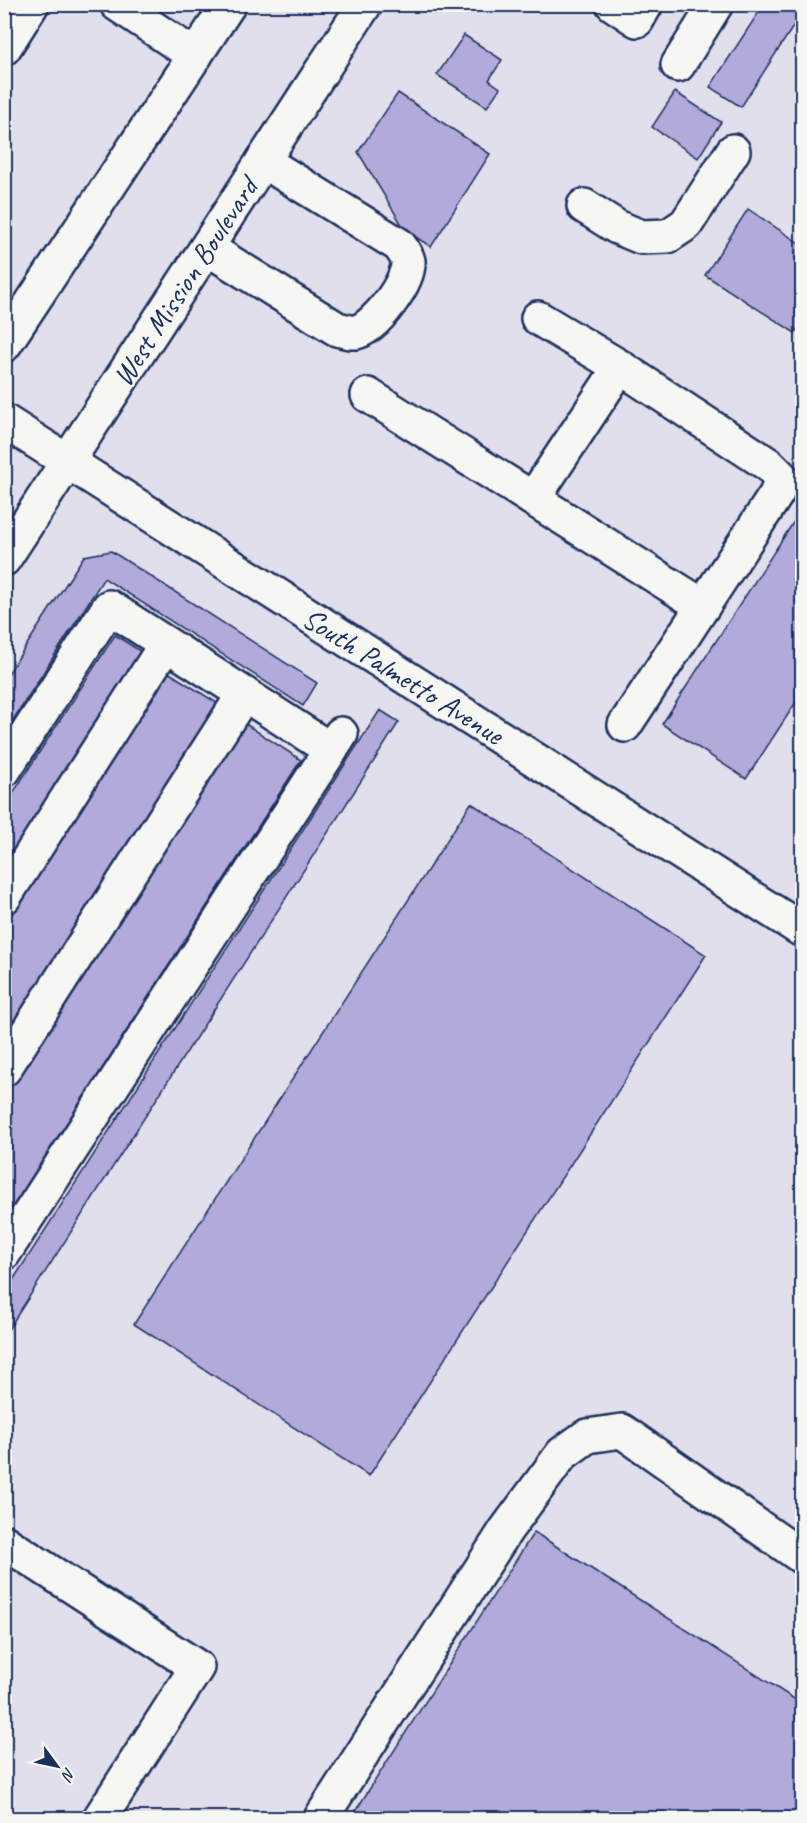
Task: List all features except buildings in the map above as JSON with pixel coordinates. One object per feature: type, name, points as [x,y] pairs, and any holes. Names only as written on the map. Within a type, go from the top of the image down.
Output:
[{"type":"main road","points":[[4,48],[32,4]]},
{"type":"main road","points":[[117,4],[195,56]]},
{"type":"main road","points":[[4,345],[229,4]]},
{"type":"main road","name":"West Mission Boulevard","points":[[4,559],[365,4]]},
{"type":"main road","points":[[613,4],[637,20],[646,4]]},
{"type":"main road","points":[[678,65],[716,4]]},
{"type":"main road","points":[[584,206],[617,227],[641,237],[668,236],[686,224],[733,151]]},
{"type":"main road","points":[[207,248],[337,329],[355,332],[372,324],[389,303],[405,276],[408,260],[399,245],[263,161]]},
{"type":"main road","points":[[538,318],[620,367],[769,465],[781,477],[777,492],[625,725]]},
{"type":"main road","points":[[533,499],[620,367]]},
{"type":"main road","points":[[368,395],[703,606]]},
{"type":"main road","name":"South Palmetto Avenue","points":[[4,421],[802,930]]},
{"type":"main road","points":[[4,770],[109,607],[244,694],[336,742],[4,1252]]},
{"type":"main road","points":[[4,897],[166,644]]},
{"type":"main road","points":[[4,1069],[244,694]]},
{"type":"main road","points":[[321,1818],[506,1530],[562,1454],[587,1436],[622,1431],[802,1557]]},
{"type":"main road","points":[[10,1556],[197,1667],[100,1818]]}]
